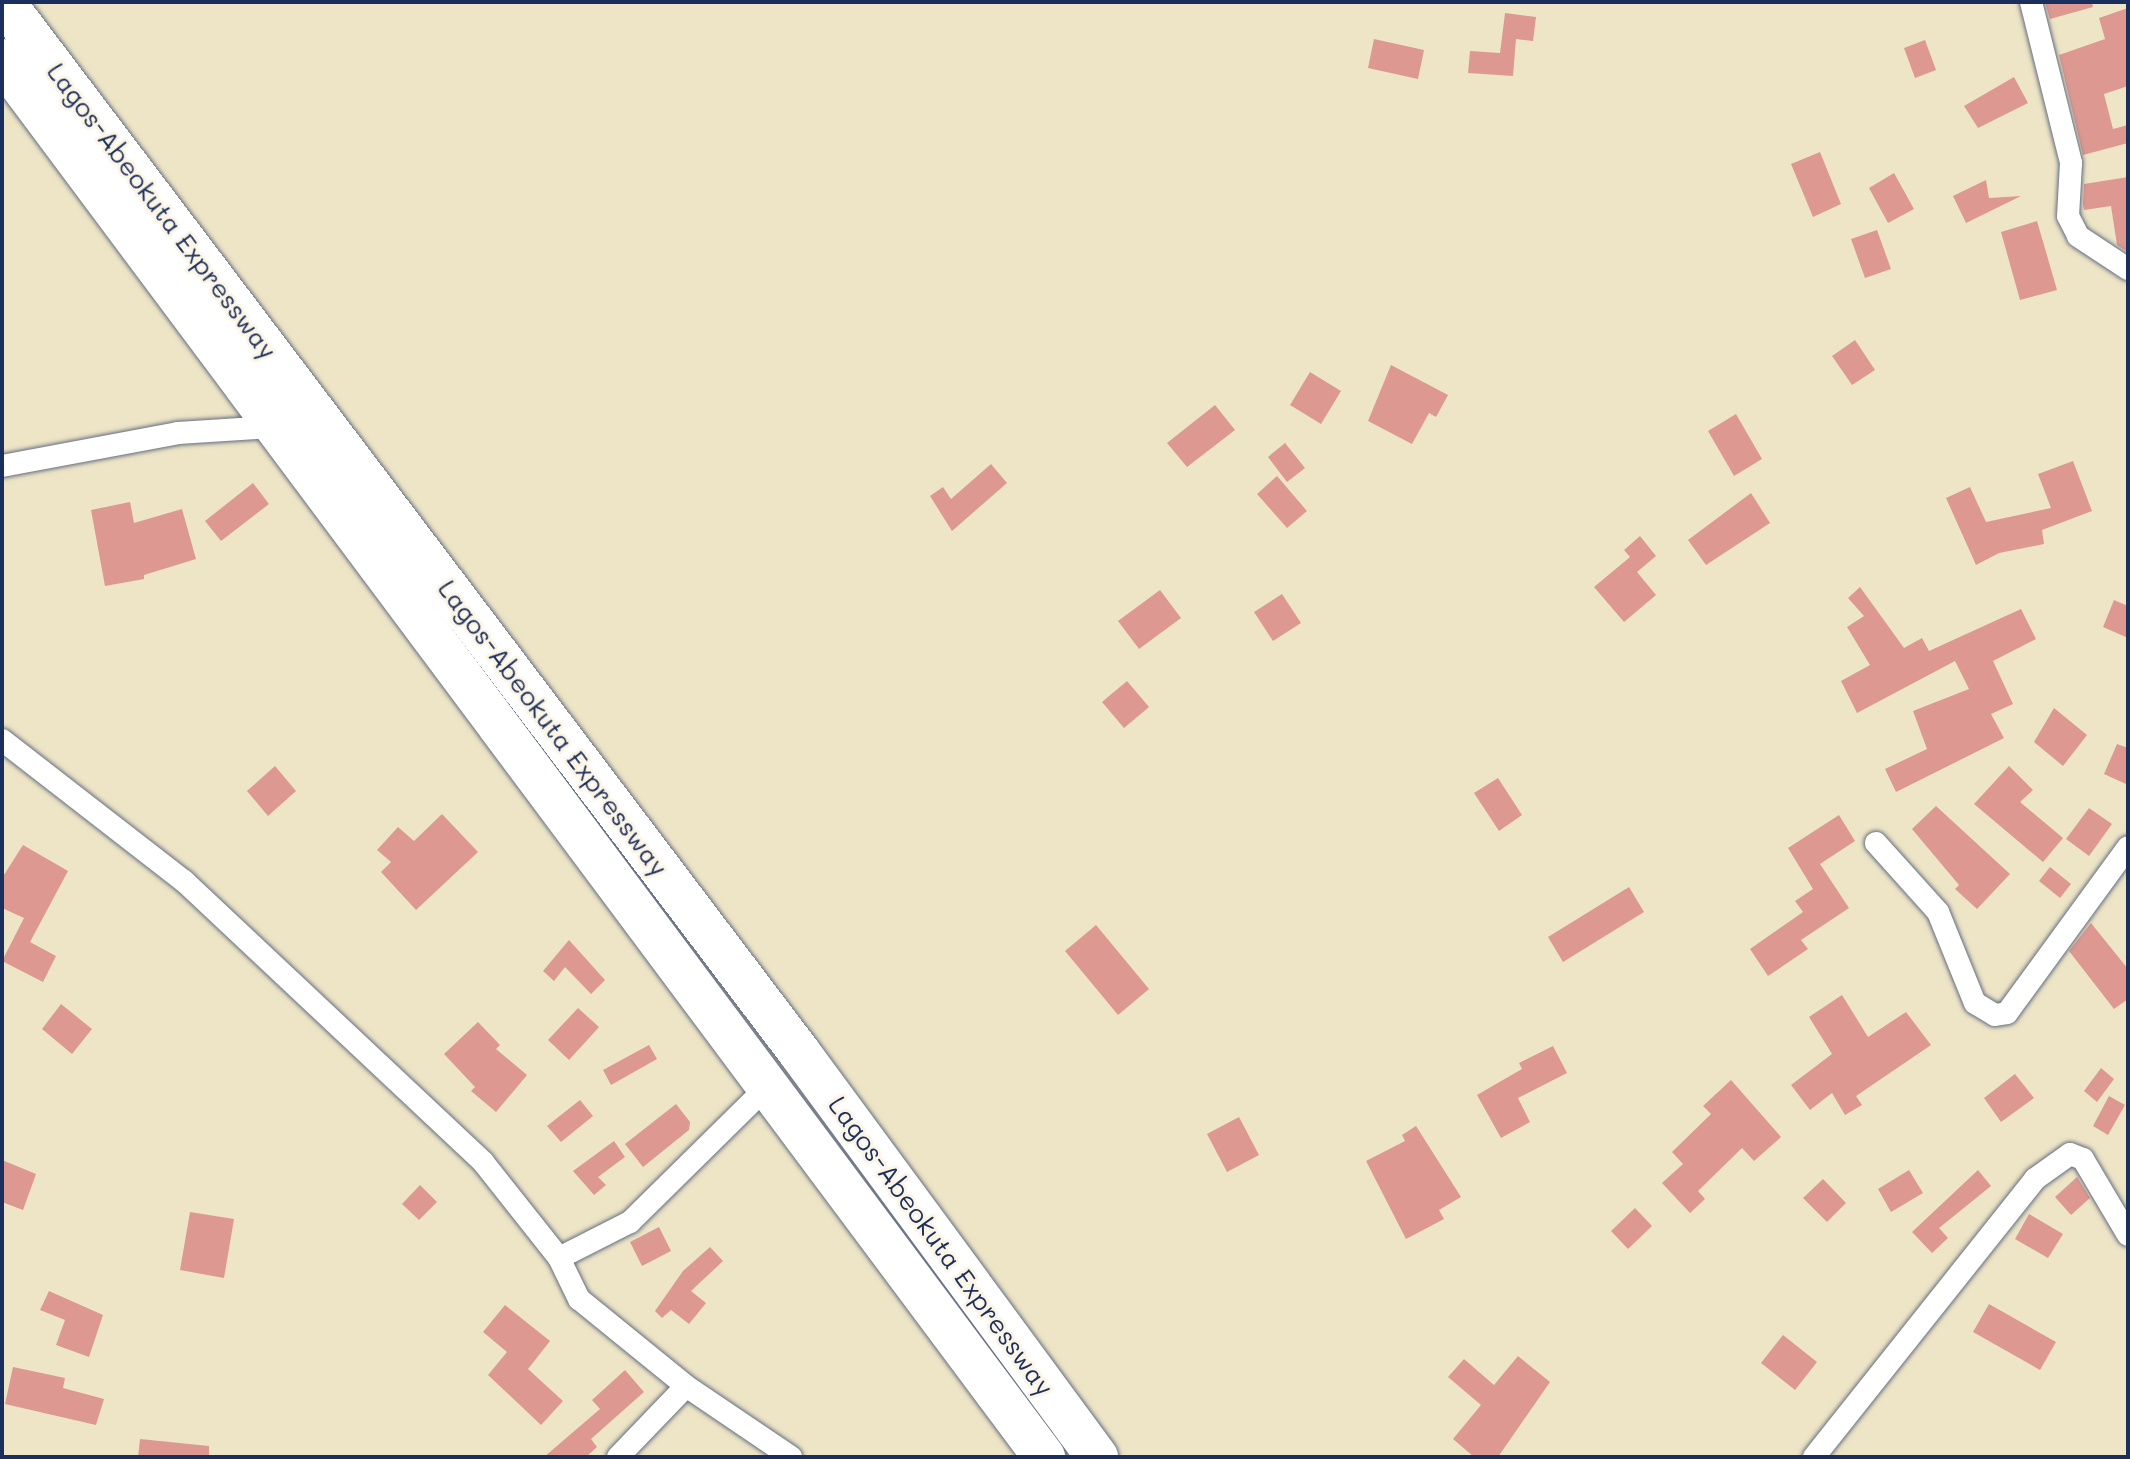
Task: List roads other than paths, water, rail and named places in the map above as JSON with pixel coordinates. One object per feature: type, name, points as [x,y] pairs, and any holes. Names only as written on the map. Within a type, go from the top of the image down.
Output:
[{"type":"highway","name":"Lagos-Abeokuta Expressway","points":[[4,2],[799,1052],[1097,1457]]},
{"type":"highway","name":"Lagos-Abeokuta Expressway","points":[[2,60],[272,427],[1044,1457]]},
{"type":"street","points":[[2031,2],[2071,163],[2068,216],[2078,236],[2128,269]]},
{"type":"street","points":[[2,466],[178,433],[272,427]]},
{"type":"street","points":[[2,740],[184,881],[483,1162],[559,1258],[579,1299],[686,1386],[791,1457]]},
{"type":"street","points":[[1876,843],[1938,912],[1975,1003],[1995,1015],[2007,1013],[2128,847]]},
{"type":"street","points":[[559,1258],[630,1222],[767,1087]]},
{"type":"street","points":[[1814,1457],[2035,1179],[2070,1154],[2083,1159],[2128,1235]]},
{"type":"street","points":[[618,1457],[686,1386]]}]
